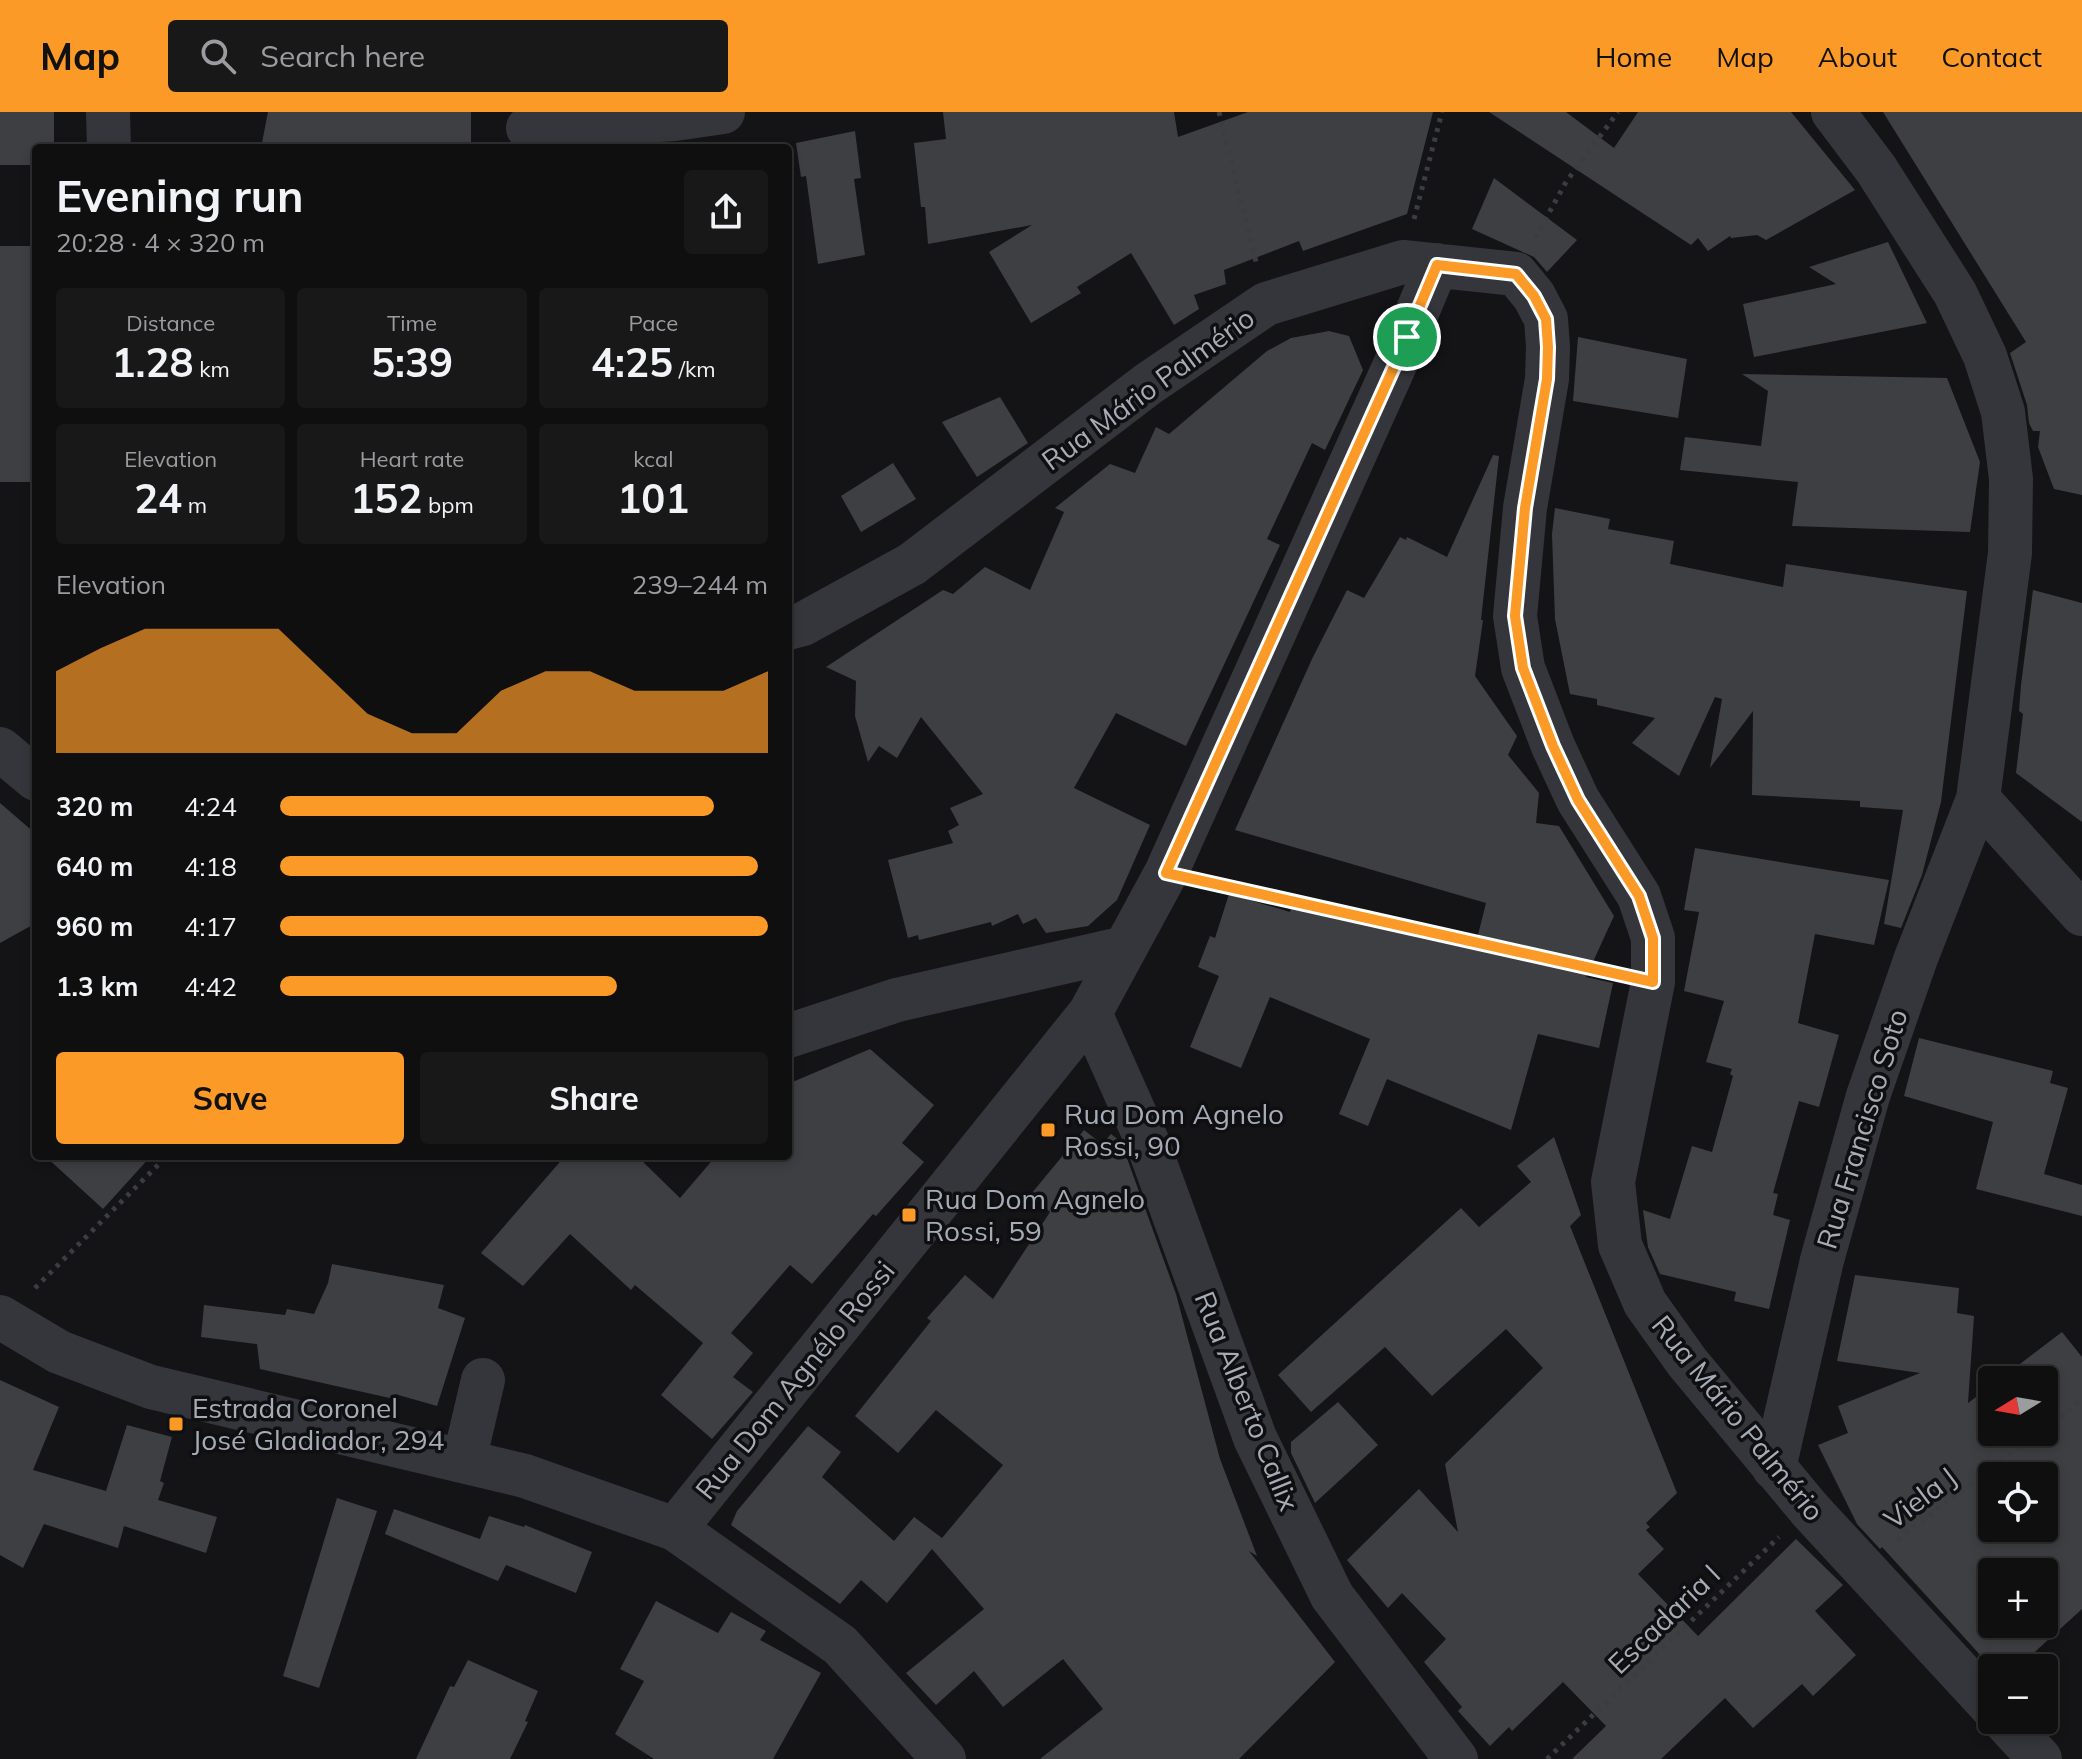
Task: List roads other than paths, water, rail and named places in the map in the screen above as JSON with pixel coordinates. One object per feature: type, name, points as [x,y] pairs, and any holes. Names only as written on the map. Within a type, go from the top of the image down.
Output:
[{"type":"street","points":[[108,112],[109,144]]},
{"type":"street","points":[[528,129],[675,119],[723,112]]},
{"type":"street","name":"Rua Francisco Soto","points":[[1774,1468],[1822,1260],[1868,1096],[1916,958],[1978,799],[2010,553],[2011,479],[2003,412],[1985,356],[1955,293],[1876,169],[1833,112]]},
{"type":"street","name":"Rua Mário Palmério","points":[[792,627],[803,624],[912,564],[1148,384],[1266,304],[1420,264],[1516,274],[1534,296],[1546,319],[1548,347],[1547,379],[1525,508],[1515,616],[1523,668],[1578,800],[1639,896],[1653,938],[1653,982],[1613,1182],[1620,1245],[1645,1303],[1687,1362],[1810,1510],[1978,1692]]},
{"type":"street","name":"Rua Dom Agnélo Rossi","points":[[675,1529],[1090,1013],[1166,873],[1394,367],[1420,264]]},
{"type":"street","points":[[0,749],[32,776]]},
{"type":"street","points":[[1978,799],[2082,914]]},
{"type":"street","points":[[792,1035],[897,1000],[1125,948]]},
{"type":"street","name":"Rua Alberto Callix","points":[[1090,1013],[1147,1141],[1255,1438],[1332,1596],[1456,1759]]},
{"type":"street","points":[[2,1318],[59,1352],[151,1387],[525,1476],[675,1529],[840,1645],[944,1759]]},
{"type":"street","points":[[464,1461],[483,1380]]},
{"type":"street","points":[[2017,1734],[2040,1759]]},
{"type":"place","name":"Rua Dom Agnelo Rossi, 90","points":[[1048,1130]]},
{"type":"place","name":"Rua Dom Agnelo Rossi, 59","points":[[909,1215]]},
{"type":"place","name":"Estrada Coronel José Gladiador, 294","points":[[176,1424]]}]
